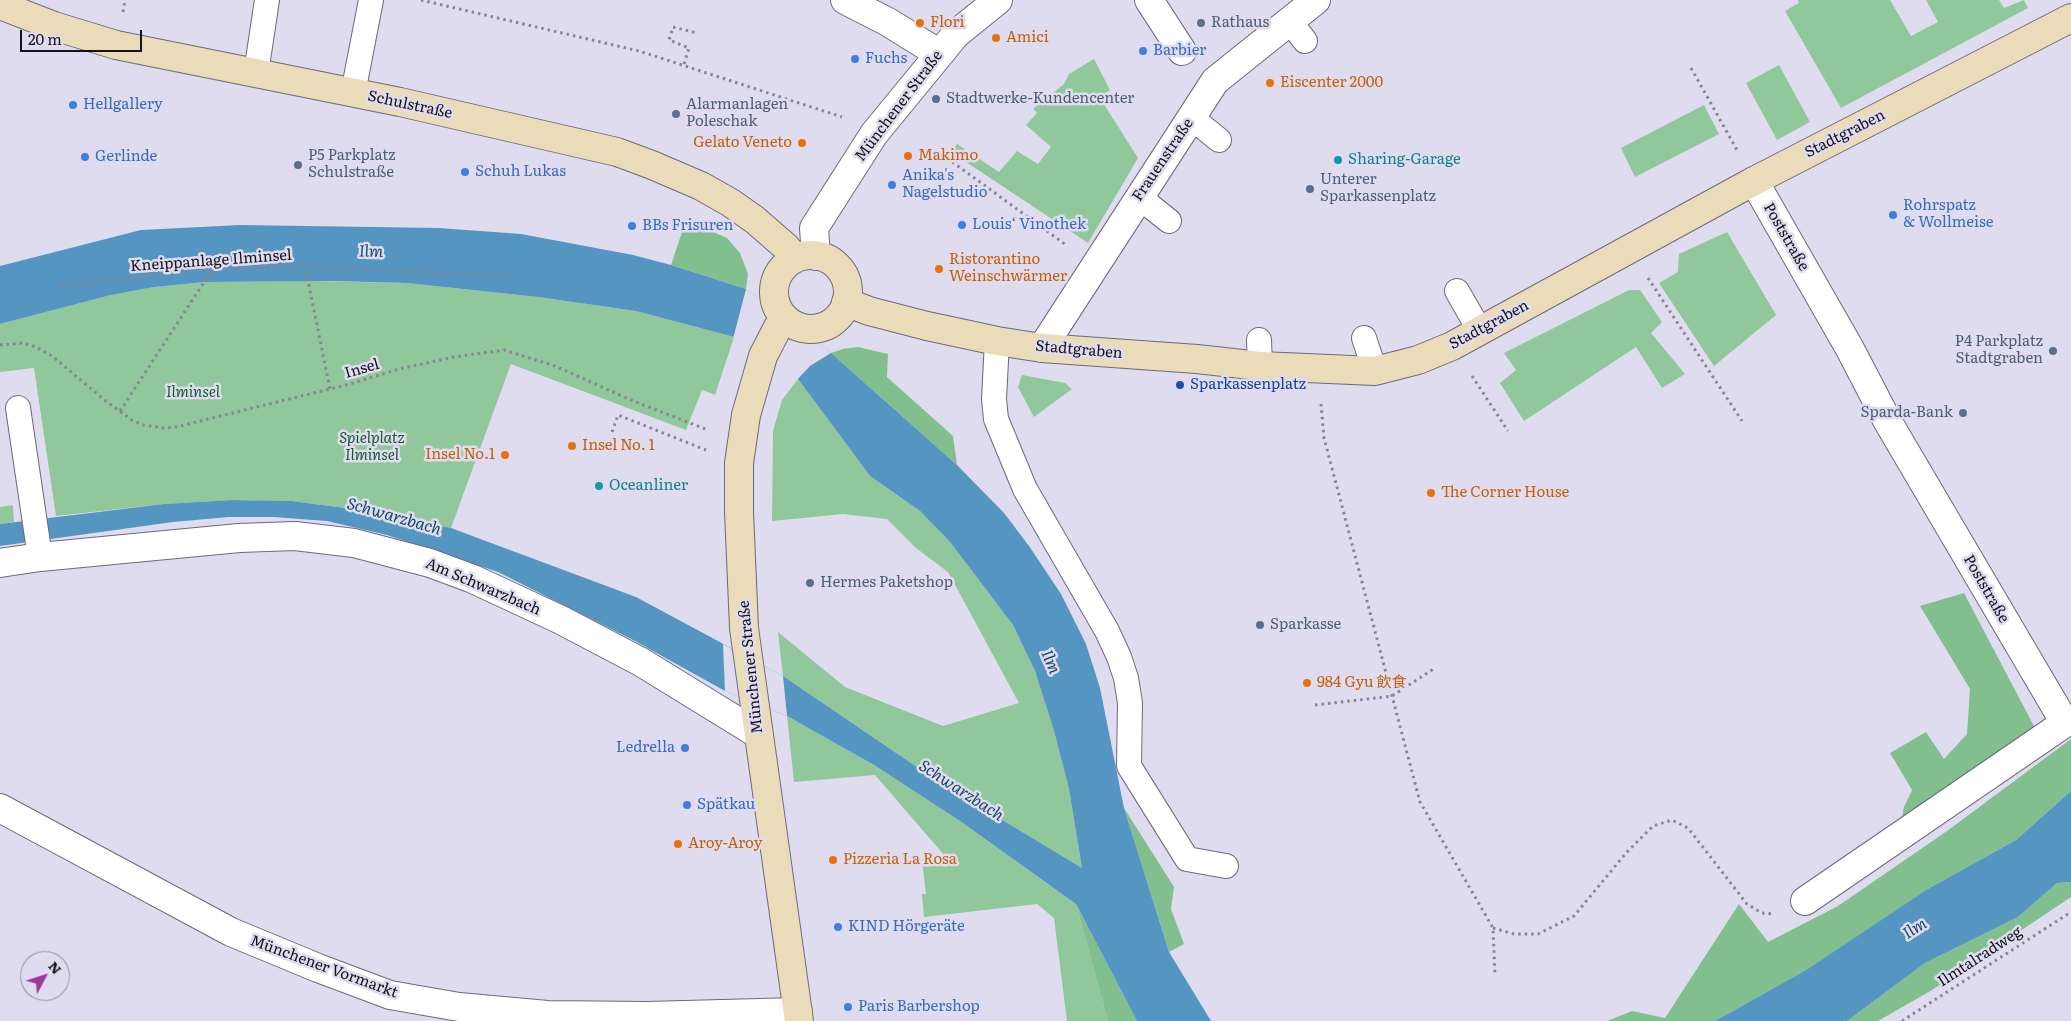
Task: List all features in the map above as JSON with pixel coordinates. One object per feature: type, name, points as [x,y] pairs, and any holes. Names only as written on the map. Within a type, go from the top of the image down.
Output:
[{"type":"street","points":[[845,0],[888,22],[938,53]]},
{"type":"street","name":"Münchener Straße","points":[[806,257],[814,228],[874,134],[938,53],[956,34],[998,0]]},
{"type":"street","points":[[1149,0],[1182,51]]},
{"type":"street","name":"Frauenstraße","points":[[1042,348],[1215,82],[1298,30],[1316,0]]},
{"type":"street","name":"Schulstraße","points":[[0,5],[54,26],[116,45],[353,93],[617,152],[701,186],[731,203],[755,220],[786,247],[806,257],[828,259],[838,267],[844,278],[847,290],[846,302]]},
{"type":"street","name":"Stadtgraben","points":[[846,302],[869,311],[927,326],[997,341],[1042,348],[1260,366],[1375,371],[1418,360],[1452,346],[1754,181],[2071,18]]},
{"type":"street","name":"Poststraße","points":[[1754,181],[1850,349],[1888,422],[2068,721],[1805,901]]},
{"type":"street","points":[[806,257],[784,266],[777,276],[774,288],[774,301],[785,318],[796,326],[804,328],[822,327],[837,317],[846,302]]},
{"type":"street","name":"Münchener Straße","points":[[785,318],[778,326],[763,356],[746,415],[740,453],[744,628],[799,1016]]},
{"type":"street","name":"Am Schwarzbach","points":[[0,563],[38,539],[208,540],[295,536],[354,542],[430,563],[474,579],[552,616],[642,662],[758,734]]},
{"type":"street","name":"Münchener Vormarkt","points":[[0,808],[231,932],[390,995],[459,1007],[547,1015],[799,1016]]},
{"type":"lane","points":[[256,73],[267,0]]},
{"type":"lane","points":[[353,93],[371,0]]},
{"type":"lane","points":[[1192,118],[1219,140]]},
{"type":"lane","points":[[1139,197],[1169,221]]},
{"type":"lane","points":[[1457,291],[1480,331]]},
{"type":"lane","points":[[1364,338],[1375,371]]},
{"type":"lane","points":[[1259,340],[1260,366]]},
{"type":"lane","points":[[997,341],[994,399],[996,419],[1001,436],[1025,489],[1108,631],[1119,657],[1126,678],[1130,704],[1129,766],[1186,860],[1226,866]]},
{"type":"lane","points":[[18,408],[38,539]]},
{"type":"path","points":[[421,0],[639,51],[684,64],[839,115],[874,134]]},
{"type":"path","points":[[684,64],[689,48],[669,40],[673,27],[697,33]]},
{"type":"path","points":[[1691,68],[1754,181]]},
{"type":"path","points":[[947,158],[1094,266]]},
{"type":"path","points":[[1629,248],[1742,421]]},
{"type":"path","points":[[302,266],[308,281],[330,389]]},
{"type":"path","name":"Kneippanlage Ilminsel","points":[[62,286],[212,269],[302,266],[512,277]]},
{"type":"path","points":[[120,411],[212,269]]},
{"type":"path","name":"Insel","points":[[0,345],[23,343],[36,347],[52,356],[120,411],[143,425],[164,428],[176,427],[330,389],[408,367],[480,352],[504,350],[555,366],[631,400],[740,453]]},
{"type":"path","points":[[1452,346],[1508,431]]},
{"type":"path","points":[[1322,410],[1324,438],[1420,802],[1493,928],[1495,976]]},
{"type":"path","points":[[612,432],[618,416],[740,453]]},
{"type":"path","points":[[1315,705],[1392,696],[1435,668]]},
{"type":"path","points":[[1493,928],[1514,934],[1538,934],[1574,916],[1626,853],[1653,826],[1672,820],[1688,828],[1748,904],[1762,913],[1775,914],[1805,901]]},
{"type":"path","name":"Ilmtalradweg","points":[[1902,1021],[2071,912]]},
{"type":"green space","points":[[1798,0],[1890,0],[1911,36],[1938,22],[1926,0],[1999,0],[2004,8],[2024,0],[2028,8],[1841,108],[1785,11],[1799,3]]},
{"type":"green space","points":[[1094,59],[1110,90],[1100,98],[1138,158],[1088,243],[951,152],[957,144],[999,172],[1017,151],[1038,164],[1051,147],[1026,125],[1037,113],[1033,109],[1064,84],[1069,74]]},
{"type":"green space","points":[[1779,65],[1810,122],[1777,140],[1746,83]]},
{"type":"green space","points":[[1704,105],[1719,134],[1635,177],[1621,148]]},
{"type":"green space","points":[[686,220],[727,238],[740,253],[748,274],[746,289],[671,265]]},
{"type":"green space","points":[[1727,232],[1776,315],[1714,366],[1659,283],[1678,272],[1679,254]]},
{"type":"green space","name":"Ilminsel","points":[[308,281],[407,283],[538,297],[636,311],[734,337],[715,395],[702,390],[686,430],[511,364],[451,528],[375,512],[292,501],[232,500],[164,504],[56,516],[34,368],[0,372],[0,324],[111,295],[154,287],[205,282]]},
{"type":"green space","points":[[1629,290],[1640,290],[1662,322],[1651,333],[1685,374],[1662,388],[1636,347],[1524,421],[1500,383],[1516,370],[1504,353]]},
{"type":"green space","points":[[858,347],[888,354],[887,377],[953,436],[957,465],[831,353]]},
{"type":"green space","points":[[1022,375],[1065,383],[1072,389],[1034,417],[1018,387]]},
{"type":"green space","points":[[798,379],[870,476],[920,511],[950,542],[1013,625],[1035,671],[1054,731],[1069,789],[1082,868],[936,780],[783,676],[778,632],[845,687],[943,726],[1019,703],[948,572],[916,548],[887,519],[843,514],[772,521],[773,431],[782,400]]},
{"type":"green space","points":[[13,505],[14,522],[0,524],[0,507]]},
{"type":"green space","points":[[1964,593],[2035,728],[1900,828],[1904,807],[1912,790],[1890,753],[1926,732],[1944,759],[1967,734],[1970,689],[1920,606]]},
{"type":"green space","points":[[787,716],[874,765],[960,821],[1076,904],[1108,1021],[1067,1021],[1054,918],[1037,904],[924,917],[922,894],[926,894],[922,860],[945,856],[875,775],[794,782]]},
{"type":"green space","points":[[2071,739],[2071,791],[2016,840],[1926,890],[1806,970],[1715,1021],[1607,1021],[1632,1011],[1665,1018],[1739,904],[1768,942],[1838,906],[1947,831]]},
{"type":"green space","points":[[1124,808],[1174,887],[1171,909],[1184,944],[1169,952]]},
{"type":"green space","points":[[2071,882],[2071,897],[1932,990],[1878,1021],[1847,1021],[1925,963],[2018,917],[2057,883]]},
{"type":"green space","points":[[1076,904],[1137,1021],[1108,1021]]},
{"type":"water","points":[[240,225],[439,228],[521,234],[633,255],[746,289],[831,353],[957,465],[1004,513],[1061,594],[1086,644],[1100,688],[1124,808],[1169,952],[1211,1021],[1137,1021],[1076,904],[960,821],[874,765],[787,716],[725,691],[635,641],[498,572],[387,535],[327,521],[273,517],[229,517],[173,522],[0,546],[0,524],[164,504],[232,500],[292,501],[375,512],[451,528],[636,597],[783,676],[936,780],[1082,868],[1069,789],[1054,731],[1035,671],[1013,625],[950,542],[920,511],[870,476],[798,379],[734,337],[636,311],[538,297],[407,283],[331,281],[205,282],[154,287],[111,295],[0,324],[0,266],[141,230]]},
{"type":"water","name":"Ilm","points":[[2071,791],[2071,882],[2057,883],[2018,917],[1925,963],[1847,1021],[1715,1021],[1806,970],[1926,890],[2016,840]]},
{"type":"pier","points":[[746,289],[831,353],[810,366],[796,381],[733,339]]},
{"type":"pier","points":[[723,644],[783,676],[787,716],[725,691]]},
{"type":"place","name":"Flori","points":[[920,23]]},
{"type":"place","name":"Rathaus","points":[[1201,23]]},
{"type":"place","name":"Amici","points":[[996,38]]},
{"type":"place","name":"Barbier","points":[[1143,51]]},
{"type":"place","name":"Fuchs","points":[[855,59]]},
{"type":"place","name":"Eiscenter 2000","points":[[1270,83]]},
{"type":"place","name":"Stadtwerke-Kundencenter","points":[[936,99]]},
{"type":"place","name":"Hellgallery","points":[[73,105]]},
{"type":"place","name":"Alarmanlagen Poleschak","points":[[676,114]]},
{"type":"place","name":"Gelato Veneto","points":[[802,143]]},
{"type":"place","name":"Makimo","points":[[908,156]]},
{"type":"place","name":"Gerlinde","points":[[85,157]]},
{"type":"place","name":"Sharing-Garage","points":[[1338,160]]},
{"type":"place","name":"P5 Parkplatz Schulstraße","points":[[298,165]]},
{"type":"place","name":"Schuh Lukas","points":[[465,172]]},
{"type":"place","name":"Anika's Nagelstudio","points":[[892,185]]},
{"type":"place","name":"Unterer Sparkassenplatz","points":[[1310,189]]},
{"type":"place","name":"Rohrspatz & Wollmeise","points":[[1893,215]]},
{"type":"place","name":"Louis‘ Vinothek","points":[[962,225]]},
{"type":"place","name":"BBs Frisuren","points":[[632,226]]},
{"type":"place","name":"Ristorantino Weinschwärmer","points":[[939,269]]},
{"type":"place","name":"P4 Parkplatz Stadtgraben","points":[[2053,351]]},
{"type":"place","name":"Sparkassenplatz","points":[[1180,385]]},
{"type":"place","name":"Sparda-Bank","points":[[1963,413]]},
{"type":"place","name":"Insel No. 1","points":[[572,446]]},
{"type":"place","name":"Insel No.1","points":[[505,455]]},
{"type":"place","name":"Oceanliner","points":[[599,486]]},
{"type":"place","name":"The Corner House","points":[[1431,493]]},
{"type":"place","name":"Hermes Paketshop","points":[[810,583]]},
{"type":"place","name":"Sparkasse","points":[[1260,625]]},
{"type":"place","name":"984 Gyu 飲食","points":[[1307,683]]},
{"type":"place","name":"Ledrella","points":[[685,748]]},
{"type":"place","name":"Spätkau","points":[[687,805]]},
{"type":"place","name":"Aroy-Aroy","points":[[678,844]]},
{"type":"place","name":"Pizzeria La Rosa","points":[[833,860]]},
{"type":"place","name":"KIND Hörgeräte","points":[[838,927]]},
{"type":"place","name":"Paris Barbershop","points":[[848,1007]]},
{"type":"park label","name":"Spielplatz Ilminsel","points":[[372,448]]},
{"type":"water label","name":"Schwarzbach","points":[[394,517]]},
{"type":"water label","name":"Schwarzbach","points":[[961,791]]}]
